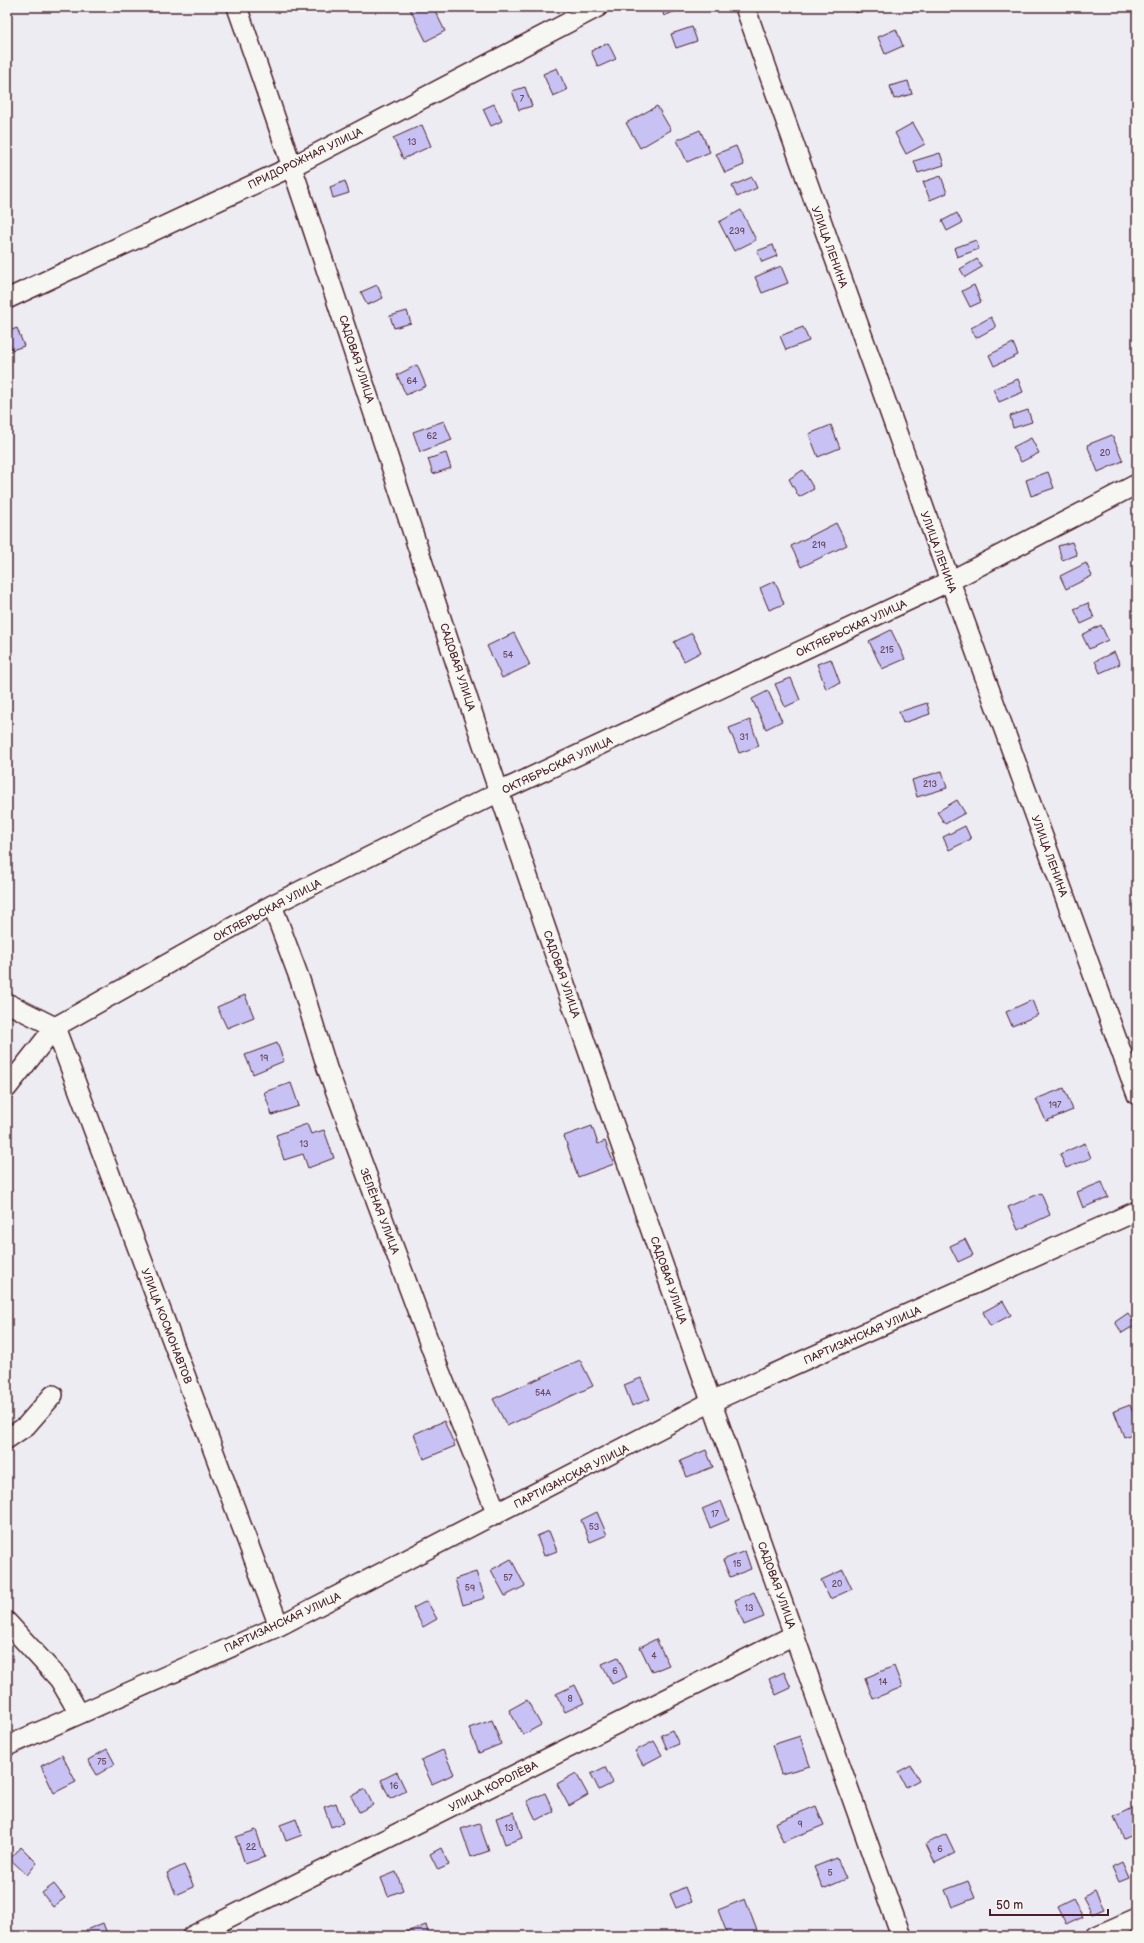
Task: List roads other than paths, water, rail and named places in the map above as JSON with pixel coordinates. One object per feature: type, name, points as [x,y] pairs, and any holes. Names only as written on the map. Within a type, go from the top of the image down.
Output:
[{"type":"street","name":"САДОВАЯ УЛИЦА","points":[[237,7],[293,166],[499,792],[712,1402],[901,1936]]},
{"type":"street","name":"ПРИДОРОЖНАЯ УЛИЦА","points":[[7,299],[293,166],[598,7]]},
{"type":"street","name":"УЛИЦА ЛЕНИНА","points":[[745,7],[950,581],[1137,1096]]},
{"type":"street","name":"ОКТЯБРЬСКАЯ УЛИЦА","points":[[7,1088],[55,1027],[272,905],[499,792],[950,581],[1137,484]]},
{"type":"street","name":"ЗЕЛЁНАЯ УЛИЦА","points":[[272,905],[300,980],[327,1068],[437,1362],[497,1514]]},
{"type":"street","points":[[7,1003],[55,1027]]},
{"type":"street","name":"УЛИЦА КОСМОНАВТОВ","points":[[55,1027],[279,1626]]},
{"type":"street","name":"ПАРТИЗАНСКАЯ УЛИЦА","points":[[7,1746],[279,1626],[712,1402],[1137,1211]]},
{"type":"street","points":[[7,1439],[26,1426],[53,1395]]},
{"type":"street","points":[[7,1622],[59,1679],[79,1713]]},
{"type":"street","name":"УЛИЦА КОРОЛЁВА","points":[[192,1936],[794,1635]]},
{"type":"street","points":[[1096,1936],[1137,1918]]}]
